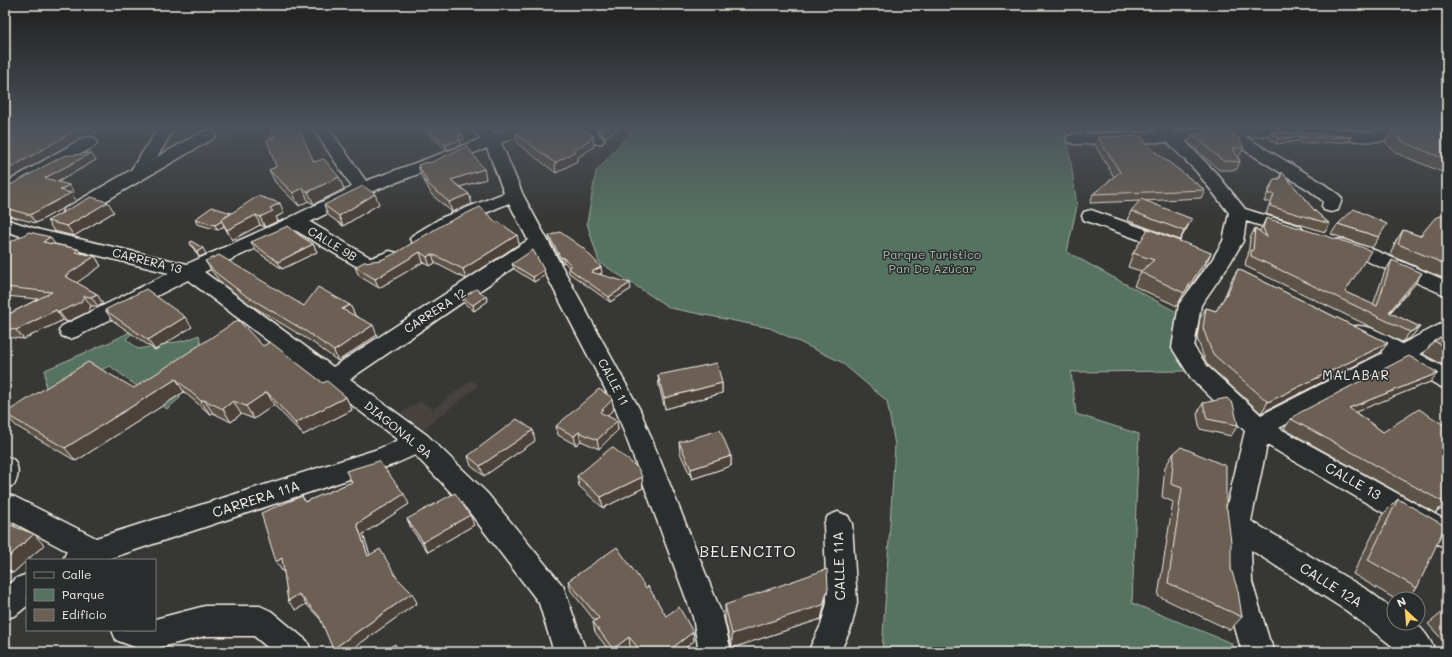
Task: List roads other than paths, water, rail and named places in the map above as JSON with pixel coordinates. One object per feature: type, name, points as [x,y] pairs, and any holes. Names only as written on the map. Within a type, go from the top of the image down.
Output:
[{"type":"street","points":[[5,190],[62,158]]},
{"type":"street","points":[[138,174],[148,158]]},
{"type":"street","points":[[11,246],[120,186],[167,158]]},
{"type":"street","points":[[340,158],[362,189]]},
{"type":"street","name":"CARRERA 13","points":[[5,225],[34,234],[189,272],[296,222],[362,189],[433,158]]},
{"type":"street","name":"CALLE 11","points":[[497,158],[514,196],[628,410],[708,616],[715,652]]},
{"type":"street","points":[[1190,158],[1223,192],[1238,213],[1360,251],[1447,289]]},
{"type":"street","points":[[1268,158],[1315,186],[1333,199],[1331,206]]},
{"type":"street","name":"CALLE 9B","points":[[296,222],[368,266],[383,261],[448,222],[514,196]]},
{"type":"street","name":"CALLE 13","points":[[1238,213],[1233,241],[1213,261],[1190,304],[1183,348],[1199,372],[1258,428],[1446,533]]},
{"type":"street","points":[[1091,216],[1213,261]]},
{"type":"street","name":"CARRERA 12","points":[[332,379],[538,242]]},
{"type":"street","points":[[70,331],[189,272]]},
{"type":"street","name":"DIAGONAL 9A","points":[[189,272],[418,442],[477,502],[552,596],[570,652]]},
{"type":"street","points":[[1340,322],[1403,354],[1447,380]]},
{"type":"street","points":[[1257,649],[1237,582],[1236,526],[1258,428],[1447,330]]},
{"type":"street","name":"CARRERA 11A","points":[[88,557],[386,457],[418,442]]},
{"type":"street","points":[[5,467],[5,477]]},
{"type":"street","points":[[5,505],[88,557]]},
{"type":"street","name":"CALLE 11A","points":[[824,652],[836,628],[842,603],[838,524]]},
{"type":"street","name":"CALLE 12A","points":[[1236,526],[1358,601],[1411,641],[1420,652]]},
{"type":"street","points":[[5,605],[26,589]]},
{"type":"street","points":[[131,631],[145,636],[205,621],[260,621],[296,652]]},
{"type":"district","name":"MALABAR","points":[[1356,375]]},
{"type":"district","name":"BELENCITO","points":[[748,551]]},
{"type":"park label","name":"Parque Turístico Pan De Azúcar","points":[[932,262]]}]
